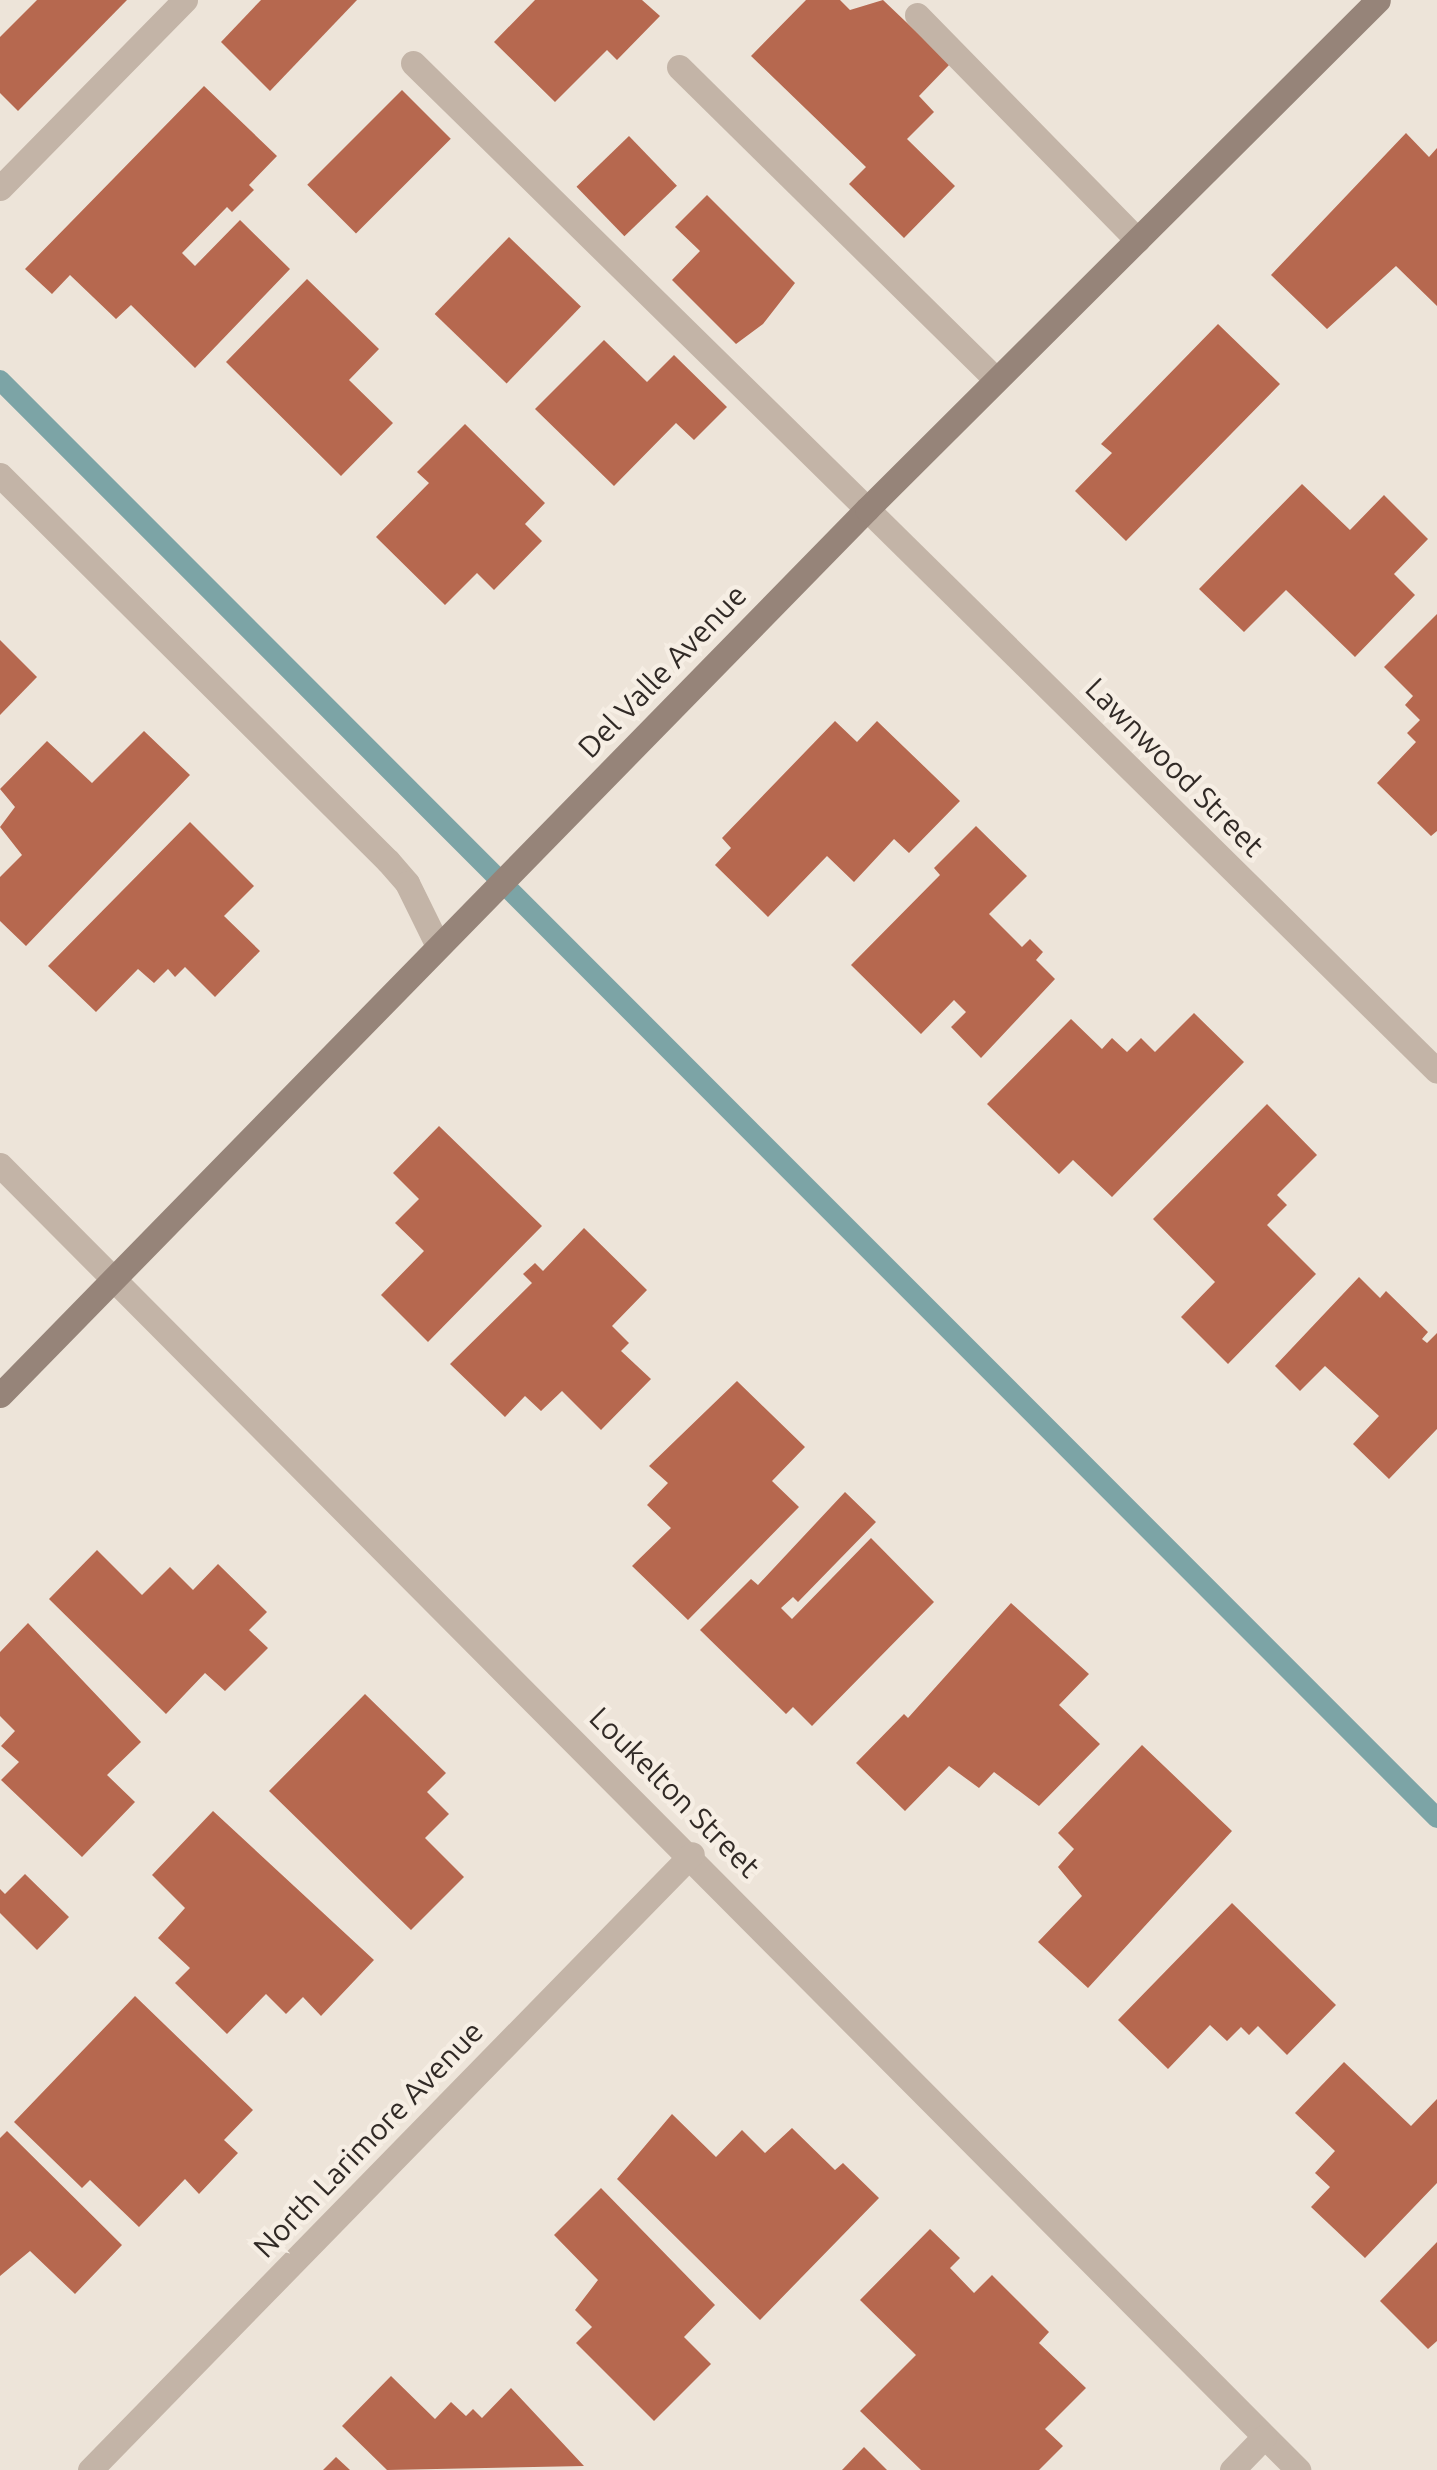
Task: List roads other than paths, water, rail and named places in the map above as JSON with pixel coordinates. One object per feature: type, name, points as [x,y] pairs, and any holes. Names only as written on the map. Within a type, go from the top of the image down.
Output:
[{"type":"street","points":[[0,188],[186,0]]},
{"type":"street","name":"Del Valle Avenue","points":[[0,1395],[867,509],[1378,0]]},
{"type":"street","points":[[917,16],[1137,240]]},
{"type":"street","name":"Lawnwood Street","points":[[414,63],[1437,1071]]},
{"type":"street","points":[[679,67],[996,380]]},
{"type":"street","points":[[0,476],[388,861],[408,883],[438,946]]},
{"type":"street","name":"Loukelton Street","points":[[0,1165],[692,1854],[1298,2470]]},
{"type":"street","name":"North Larimore Avenue","points":[[90,2470],[692,1854]]},
{"type":"street","points":[[1232,2470],[1264,2437]]},
{"type":"waterway","points":[[0,380],[1437,1818]]}]
